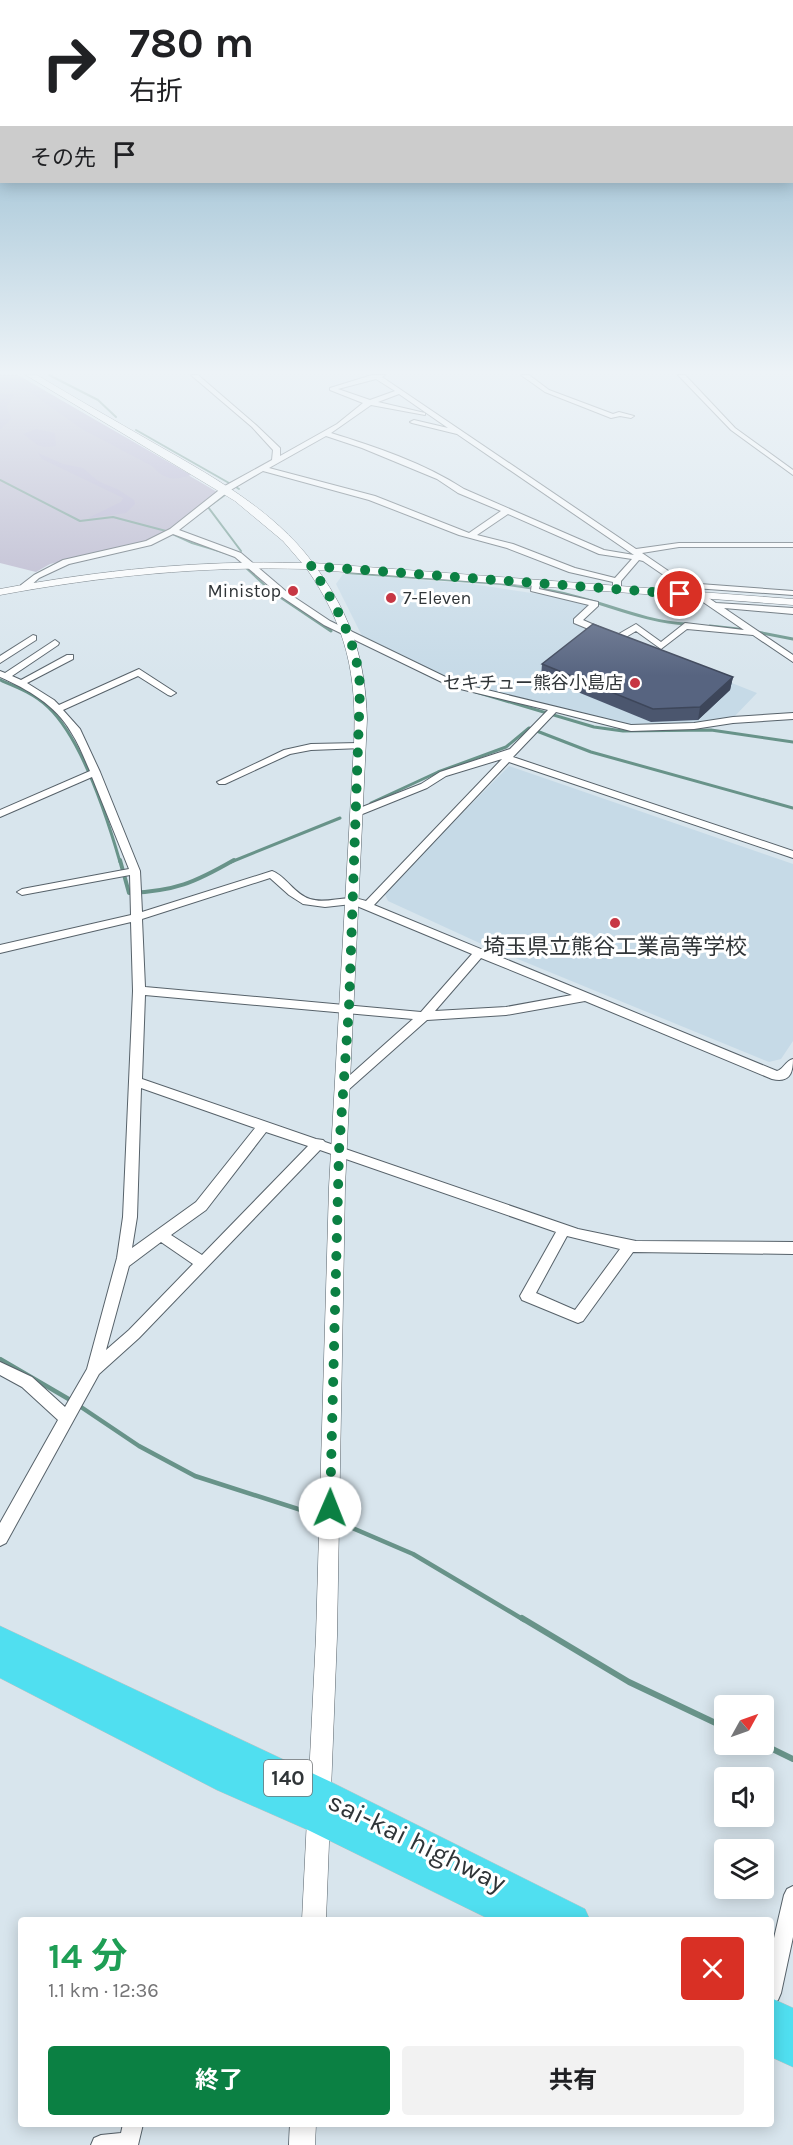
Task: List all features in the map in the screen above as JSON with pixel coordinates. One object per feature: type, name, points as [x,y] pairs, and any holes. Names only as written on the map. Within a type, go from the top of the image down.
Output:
[{"type":"highway","name":"sai-kai highway","points":[[0,1640],[320,1806],[521,1917]]},
{"type":"highway","name":"sai-kai highway","points":[[0,1663],[228,1779],[320,1806],[567,1917]]},
{"type":"highway","points":[[774,2016],[793,2026]]},
{"type":"highway","points":[[774,2040],[793,2050]]},
{"type":"street","points":[[202,475],[226,489],[271,523],[311,566],[344,621],[359,671],[359,746],[349,1007],[339,1151],[330,1530],[314,1917]]},
{"type":"street","points":[[24,587],[36,575],[55,564],[148,543],[170,532],[226,489],[253,475]]},
{"type":"street","points":[[288,475],[372,498],[471,536],[510,546],[617,585]]},
{"type":"street","points":[[435,475],[461,491],[602,552],[637,555],[679,545],[793,545]]},
{"type":"street","points":[[523,475],[637,555],[648,560],[793,658]]},
{"type":"street","points":[[471,536],[507,511]]},
{"type":"street","points":[[170,532],[238,555],[244,564],[285,595],[348,635],[376,645],[455,685],[551,713],[631,728],[684,727],[733,720],[793,717]]},
{"type":"street","points":[[617,585],[637,555]]},
{"type":"street","points":[[0,592],[117,573],[244,564],[311,566],[535,586],[617,585],[701,596],[793,602]]},
{"type":"street","points":[[684,584],[793,593]]},
{"type":"street","points":[[535,586],[595,604],[577,621],[618,638],[636,627],[661,646],[686,626],[756,634]]},
{"type":"street","points":[[714,605],[793,611]]},
{"type":"street","points":[[0,660],[33,638]]},
{"type":"street","points":[[3,675],[55,643]]},
{"type":"street","points":[[21,683],[70,657]]},
{"type":"street","points":[[57,709],[139,672],[171,693]]},
{"type":"street","points":[[0,1538],[94,1370],[122,1263],[130,1217],[139,991],[138,917],[133,871],[95,772],[75,729],[51,702],[21,683],[3,675]]},
{"type":"street","points":[[368,905],[508,755],[551,713]]},
{"type":"street","points":[[222,782],[287,752],[311,747],[359,746]]},
{"type":"street","points":[[356,813],[424,786],[443,774],[508,755],[793,855]]},
{"type":"street","points":[[3,810],[95,772]]},
{"type":"street","points":[[22,892],[133,871]]},
{"type":"street","points":[[0,949],[138,917],[272,874],[302,902],[319,904],[352,900],[368,905],[777,1076],[786,1073],[793,1063]]},
{"type":"street","points":[[343,1088],[424,1016],[480,952]]},
{"type":"street","points":[[139,991],[349,1007],[424,1016],[507,1011],[587,997]]},
{"type":"street","points":[[136,1082],[564,1229],[630,1245],[793,1248]]},
{"type":"street","points":[[122,1263],[201,1206],[264,1125]]},
{"type":"street","points":[[94,1370],[134,1334],[319,1143]]},
{"type":"street","points":[[564,1229],[527,1296],[578,1317],[630,1245]]},
{"type":"street","points":[[161,1235],[203,1263]]},
{"type":"street","points":[[0,1368],[27,1382],[68,1415]]},
{"type":"street","points":[[774,1980],[793,1895]]},
{"type":"street","points":[[101,2145],[129,2143],[132,2127]]},
{"type":"street","points":[[302,2145],[303,2127]]},
{"type":"shaded area","points":[[0,475],[188,475],[217,492],[169,531],[149,540],[50,564],[36,572],[0,563]]},
{"type":"shaded area","points":[[75,475],[91,475],[134,500],[135,504],[126,513],[88,518],[121,502],[123,498]]},
{"type":"shaded area","points":[[162,475],[191,475],[179,478]]},
{"type":"shaded area","points":[[343,574],[472,584],[572,599],[591,606],[575,621],[757,693],[733,718],[698,724],[632,727],[458,684],[363,638],[336,584]]},
{"type":"shaded area","name":"埼玉県立熊谷工業高等学校","points":[[509,766],[793,864],[793,1041],[781,1059],[769,1062],[486,946],[388,901],[384,892]]},
{"type":"building","name":"セキチュー熊谷小島店","points":[[593,624],[733,677],[700,707],[653,709],[542,664]]},
{"type":"waterway","points":[[215,475],[229,483]]},
{"type":"waterway","points":[[0,480],[80,521],[113,517],[166,531],[192,543],[232,555]]},
{"type":"waterway","points":[[225,495],[208,507],[241,551]]},
{"type":"waterway","points":[[244,566],[272,592]]},
{"type":"waterway","points":[[346,573],[501,584],[556,592]]},
{"type":"waterway","points":[[270,590],[331,631]]},
{"type":"waterway","points":[[546,590],[564,593],[651,619],[687,624]]},
{"type":"waterway","points":[[710,626],[747,630]]},
{"type":"waterway","points":[[757,632],[793,639]]},
{"type":"waterway","points":[[0,680],[37,698],[48,707],[72,738],[92,780],[120,862]]},
{"type":"waterway","points":[[476,692],[594,727],[623,731],[711,730],[793,742]]},
{"type":"waterway","points":[[371,803],[438,772],[506,747],[529,728],[591,752],[793,808]]},
{"type":"waterway","points":[[231,862],[340,818]]},
{"type":"waterway","points":[[120,860],[129,893],[172,888],[207,875],[234,860]]},
{"type":"waterway","points":[[0,1359],[72,1401]]},
{"type":"waterway","points":[[78,1405],[139,1446],[195,1476],[323,1517]]},
{"type":"waterway","points":[[336,1521],[413,1554],[524,1620]]},
{"type":"waterway","points":[[522,1618],[629,1682],[714,1722]]},
{"type":"waterway","points":[[774,1750],[793,1759]]},
{"type":"place","name":"Ministop","points":[[293,591]]},
{"type":"place","name":"7-Eleven","points":[[391,598]]},
{"type":"place","name":"セキチュー熊谷小島店","points":[[635,683]]},
{"type":"place","name":"埼玉県立熊谷工業高等学校","points":[[615,923]]},
{"type":"route","points":[[330,1508],[339,1151],[349,1007],[360,688],[356,657],[344,621],[311,566],[680,594]]}]
